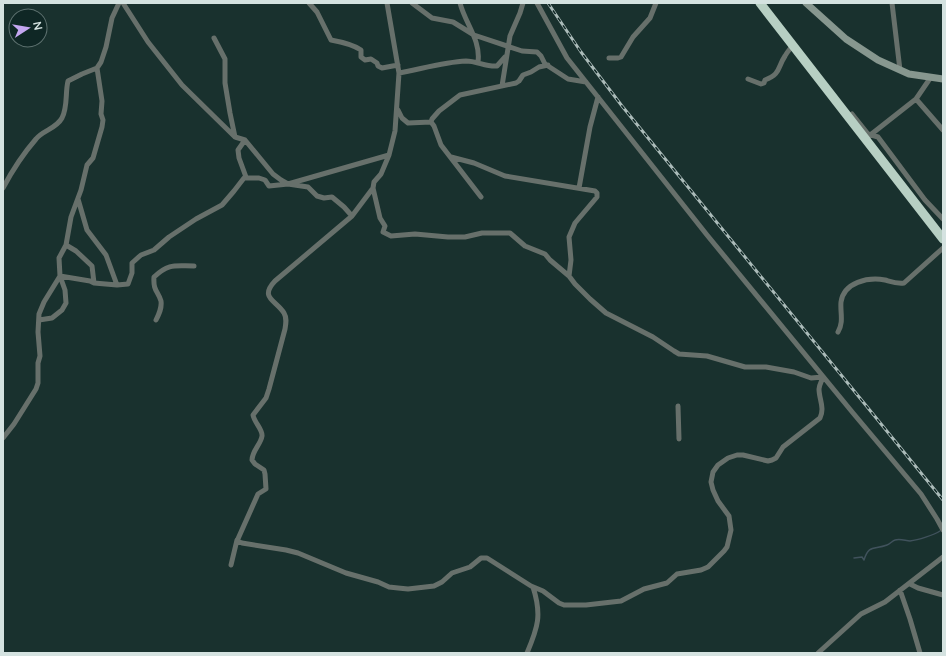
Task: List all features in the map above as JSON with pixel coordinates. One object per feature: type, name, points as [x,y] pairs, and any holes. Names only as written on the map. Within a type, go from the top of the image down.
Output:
[{"type":"highway","points":[[760,3],[868,137],[938,229],[943,239]]},
{"type":"street","points":[[3,188],[14,167],[36,138],[48,131],[61,120],[65,107],[68,81],[97,68],[101,62],[106,47],[112,18],[119,3]]},
{"type":"street","points":[[123,3],[148,42],[182,85],[235,137],[245,140],[273,174],[288,184],[308,187],[317,196],[324,198],[332,197],[352,216]]},
{"type":"street","points":[[309,3],[317,12],[331,40],[356,46],[361,50],[361,57],[364,60],[371,59],[382,68],[398,65]]},
{"type":"street","points":[[387,3],[399,73],[398,109],[395,131],[389,155],[381,174],[374,182],[373,188],[380,218],[385,226],[383,232],[391,236],[415,234],[453,237],[482,233],[510,233],[525,246],[545,254],[606,313],[653,337],[679,354],[707,356],[736,365],[766,367],[794,372],[810,378],[823,377]]},
{"type":"street","points":[[412,3],[432,18],[453,22],[474,35],[508,45],[522,51],[537,52],[542,56],[544,62],[568,79],[586,82]]},
{"type":"street","points":[[460,3],[464,16],[474,35],[478,51],[478,62]]},
{"type":"street","points":[[502,86],[505,58],[511,30],[520,13],[523,3]]},
{"type":"street","points":[[537,3],[567,58],[707,235],[921,494],[943,530]]},
{"type":"street","points":[[608,58],[618,58],[621,56],[633,38],[650,18],[656,3]]},
{"type":"street","points":[[806,3],[846,39],[862,51],[878,60],[909,74],[943,79]]},
{"type":"street","points":[[892,3],[900,70]]},
{"type":"street","points":[[214,38],[225,60],[226,83],[235,137]]},
{"type":"street","points":[[748,78],[756,82],[764,83],[765,80],[773,77],[778,71],[785,55],[793,45]]},
{"type":"street","points":[[399,73],[462,62],[478,62],[488,66],[497,66],[505,58]]},
{"type":"street","points":[[431,122],[432,118],[439,111],[460,95],[518,82],[524,74],[539,67],[548,65]]},
{"type":"street","points":[[39,320],[52,318],[64,307],[66,303],[65,290],[60,276],[60,258],[66,245],[71,217],[85,178],[87,165],[93,158],[103,120],[101,114],[102,101],[97,68]]},
{"type":"street","points":[[868,137],[916,99],[931,77]]},
{"type":"street","points":[[579,188],[590,127],[598,97]]},
{"type":"street","points":[[916,99],[943,130]]},
{"type":"street","points":[[398,109],[402,118],[408,123],[431,122]]},
{"type":"street","points":[[852,114],[868,134],[868,137]]},
{"type":"street","points":[[431,122],[441,145],[481,196]]},
{"type":"street","points":[[868,137],[878,137],[925,200],[943,219]]},
{"type":"street","points":[[245,140],[238,148],[238,154],[246,177]]},
{"type":"street","points":[[246,177],[265,180],[270,186],[288,184],[389,155]]},
{"type":"street","points":[[451,156],[474,163],[505,176],[579,188],[595,191],[597,193],[597,197],[575,223],[569,237],[571,260],[569,276]]},
{"type":"street","points":[[60,276],[94,283],[117,285],[130,283],[132,263],[139,256],[154,250],[169,237],[196,219],[222,205],[246,177]]},
{"type":"street","points":[[231,565],[237,540],[243,531],[250,510],[258,494],[266,489],[265,472],[263,468],[255,464],[252,460],[253,454],[262,434],[253,415],[266,398],[285,328],[286,319],[284,312],[272,302],[268,290],[275,281],[352,216],[373,188]]},
{"type":"street","points":[[78,198],[87,230],[106,255],[117,285]]},
{"type":"street","points":[[66,245],[76,251],[92,266],[94,283]]},
{"type":"street","points":[[838,332],[841,325],[841,299],[844,291],[849,286],[864,281],[877,280],[899,283],[904,282],[943,248]]},
{"type":"street","points":[[156,320],[161,308],[161,301],[153,286],[154,277],[161,270],[169,266],[194,266]]},
{"type":"street","points":[[3,438],[14,424],[36,389],[38,383],[38,363],[40,356],[39,320],[44,302],[60,276]]},
{"type":"street","points":[[237,540],[239,543],[286,550],[346,573],[378,582],[389,587],[408,589],[434,586],[452,574],[470,567],[479,559],[486,558],[490,559],[533,587],[546,593],[561,604],[586,605],[621,601],[644,590],[667,583],[677,574],[701,570],[708,567],[724,551],[727,546],[731,530],[729,516],[718,501],[713,490],[712,482],[714,472],[723,460],[737,455],[744,455],[768,461],[776,458],[783,446],[820,418],[823,413],[819,388],[823,377]]},
{"type":"street","points":[[678,406],[679,439]]},
{"type":"street","points":[[818,653],[861,614],[884,602],[910,584],[943,557]]},
{"type":"street","points":[[910,584],[918,588],[943,595]]},
{"type":"street","points":[[527,653],[534,634],[538,614],[537,601],[533,587]]},
{"type":"street","points":[[900,590],[920,653]]},
{"type":"waterway","points":[[854,558],[862,557],[864,560],[872,548],[887,545],[897,539],[910,541],[917,540],[940,531]]},
{"type":"railway","points":[[548,3],[581,52],[622,106],[943,500]]}]
